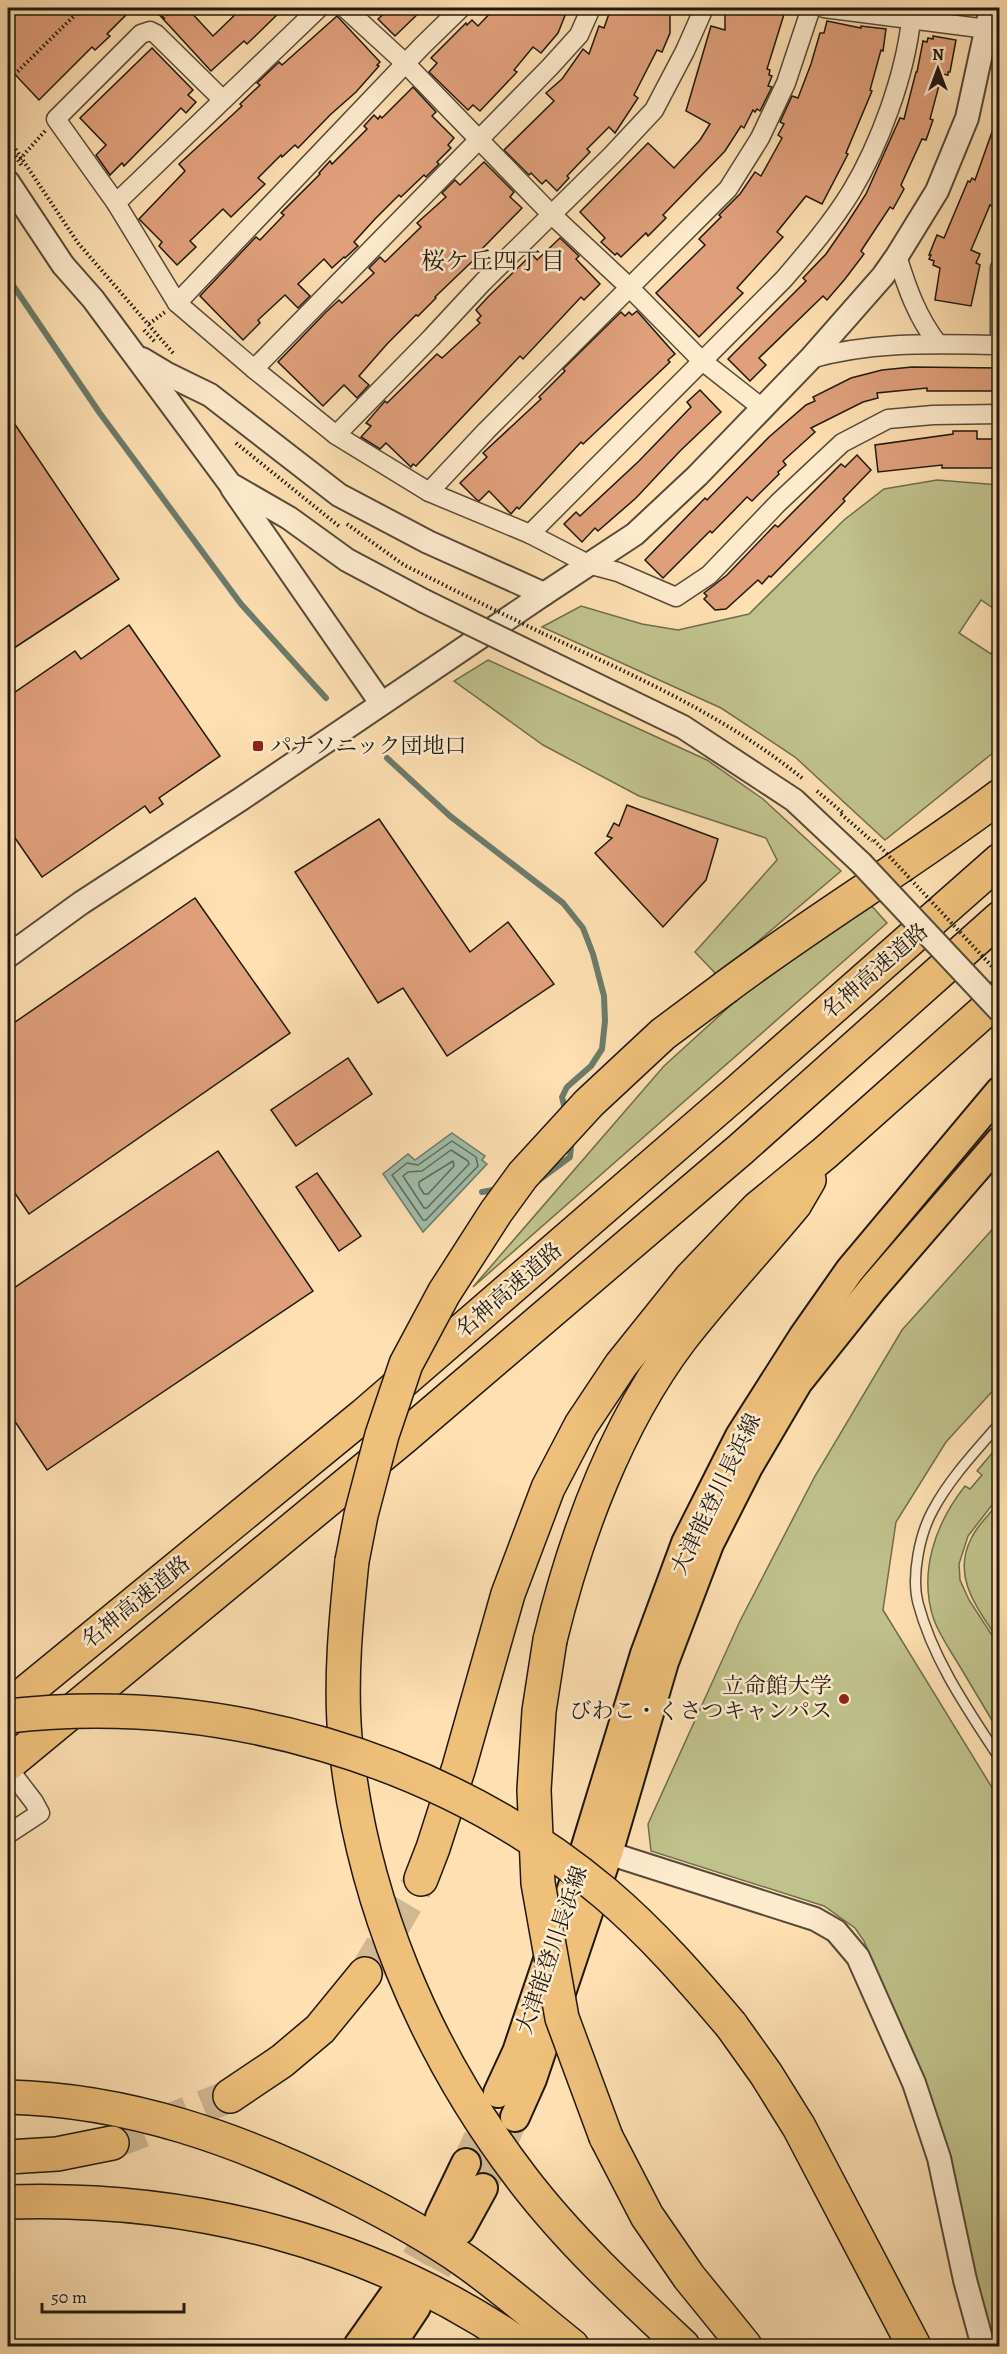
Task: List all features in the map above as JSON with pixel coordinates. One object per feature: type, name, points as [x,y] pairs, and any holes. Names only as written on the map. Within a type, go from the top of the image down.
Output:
[{"type":"highway","points":[[683,2346],[576,2242],[521,2178],[470,2106],[439,2050],[412,1993],[377,1904],[355,1808],[345,1736],[345,1627],[352,1561],[361,1515],[379,1446],[406,1364],[444,1293],[495,1212],[522,1175],[589,1103],[663,1034],[783,944],[944,837],[999,796]]},
{"type":"highway","name":"名神高速道路","points":[[8,1707],[364,1415],[736,1093],[999,860]]},
{"type":"highway","name":"名神高速道路","points":[[8,1766],[422,1422],[741,1149],[999,918]]},
{"type":"highway","points":[[421,1879],[434,1848],[459,1767],[508,1594],[548,1488],[581,1425],[621,1365],[690,1279],[758,1208],[826,1152],[999,997]]},
{"type":"highway","points":[[744,2346],[689,2277],[647,2216],[606,2137],[562,2018],[538,1883],[534,1790],[539,1711],[550,1640],[562,1589],[593,1501],[643,1398],[679,1341],[795,1204],[826,1152]]},
{"type":"highway","points":[[8,1686],[303,1454],[364,1415]]},
{"type":"highway","points":[[8,1716],[96,1711],[147,1712],[199,1717],[254,1727],[310,1741],[365,1758],[419,1779],[518,1831],[562,1860],[606,1894],[683,1968],[731,2025],[766,2074],[799,2127],[914,2346]]},
{"type":"highway","points":[[230,2096],[282,2061],[320,2029],[365,1974]]},
{"type":"highway","points":[[8,2097],[72,2102],[150,2117],[225,2138],[265,2154],[367,2203],[465,2261],[572,2346]]},
{"type":"highway","points":[[8,2157],[57,2154],[112,2143]]},
{"type":"highway","points":[[8,2202],[55,2200],[131,2206],[220,2219],[292,2235],[392,2273],[484,2320],[522,2346]]},
{"type":"main road","name":"大津能登川長浜線","points":[[498,2093],[517,2052],[584,1853],[645,1654],[691,1532],[740,1436],[803,1337],[850,1270],[999,1091]]},
{"type":"main road","name":"大津能登川長浜線","points":[[515,2117],[532,2079],[608,1853],[664,1662],[710,1544],[748,1467],[798,1382],[873,1288],[999,1141]]},
{"type":"main road","points":[[466,2163],[450,2223],[483,2188]]},
{"type":"main road","points":[[358,2346],[405,2301],[390,2346]]},
{"type":"street","points":[[116,203],[319,8]]},
{"type":"street","points":[[345,8],[405,63],[551,214],[628,286],[701,360],[762,408]]},
{"type":"street","points":[[177,303],[405,63],[461,8]]},
{"type":"street","points":[[254,369],[550,67],[579,35],[591,8]]},
{"type":"street","points":[[336,435],[654,110],[685,51],[704,8]]},
{"type":"street","points":[[429,492],[486,431],[601,318],[628,286],[728,189],[747,160],[786,83],[811,8]]},
{"type":"street","points":[[8,956],[81,903],[241,799],[635,534],[698,476],[810,359],[883,276],[937,191],[967,118],[989,18],[911,20],[824,8]]},
{"type":"street","points":[[530,534],[784,279],[820,235],[851,191],[874,144],[888,110],[908,43],[911,20]]},
{"type":"street","points":[[223,100],[156,34],[150,32],[141,34],[56,119],[116,203],[177,303],[254,369],[336,435],[429,492],[530,534],[588,564],[618,572],[676,597],[710,575],[778,503],[842,442],[888,419],[933,415],[999,414]]},
{"type":"street","points":[[11,174],[63,265],[93,299],[230,484],[269,544],[381,703]]},
{"type":"street","points":[[897,256],[913,303],[938,344]]},
{"type":"street","points":[[810,359],[875,346],[999,345],[999,268]]},
{"type":"street","points":[[131,351],[167,374],[210,394],[339,495],[428,542],[544,594]]},
{"type":"street","points":[[230,484],[289,518],[347,560],[424,601],[683,727],[794,800],[861,863],[999,1011]]},
{"type":"street","points":[[8,1766],[40,1813],[8,1834]]},
{"type":"street","points":[[608,1853],[815,1919],[836,1931],[852,1947],[864,1967],[924,2108],[939,2158],[965,2280],[983,2346]]},
{"type":"lane","points":[[999,1423],[949,1485],[933,1509],[918,1549],[917,1600],[936,1653],[999,1760]]},
{"type":"path","points":[[8,81],[82,8]]},
{"type":"path","points":[[208,8],[223,8]]},
{"type":"path","points":[[11,174],[21,158],[56,119]]},
{"type":"path","points":[[8,138],[78,243],[175,355]]},
{"type":"path","points":[[462,594],[542,633]]},
{"type":"path","points":[[873,840],[999,975]]},
{"type":"green space","points":[[937,480],[999,485],[999,612],[981,600],[959,633],[991,654],[999,641],[999,748],[885,840],[795,757],[721,708],[542,627],[581,606],[642,624],[678,630],[749,614],[844,520],[884,489]]},
{"type":"green space","points":[[488,660],[707,760],[763,799],[841,871],[736,960],[716,974],[695,952],[777,860],[766,838],[639,796],[543,745],[454,681]]},
{"type":"green space","points":[[869,903],[887,923],[473,1287],[664,1066],[741,996]]},
{"type":"green space","name":"立命館大学 びわこ・くさつキャンパス","points":[[999,1222],[999,1384],[946,1442],[896,1522],[883,1610],[999,1799],[999,2346],[995,2346],[965,2242],[950,2158],[934,2107],[864,1941],[855,1928],[824,1906],[651,1851],[648,1824],[740,1621],[815,1476],[902,1330]]},
{"type":"green space","points":[[999,1445],[999,1496],[968,1536],[959,1564],[960,1580],[969,1600],[999,1646],[999,1732],[939,1632],[934,1620],[928,1585],[932,1550],[945,1516],[965,1486],[970,1489],[982,1475],[977,1471]]},
{"type":"green space","points":[[999,1502],[999,1641],[970,1593],[964,1567],[966,1553],[974,1534]]},
{"type":"water","points":[[452,1133],[485,1156],[482,1160],[487,1164],[423,1232],[383,1174],[408,1154],[415,1160]]},
{"type":"building","points":[[8,8],[133,8],[107,34],[110,36],[95,50],[92,47],[39,100],[8,67]]},
{"type":"building","points":[[153,8],[187,8],[213,36],[242,8],[284,8],[247,44],[244,41],[211,71]]},
{"type":"building","points":[[390,8],[424,8],[395,36],[378,19]]},
{"type":"building","points":[[495,8],[568,8],[558,33],[541,53],[533,47],[514,70],[517,72],[480,111],[473,105],[468,110],[429,72],[437,63],[431,58],[466,23],[467,25],[472,20],[478,26]]},
{"type":"building","points":[[611,8],[670,8],[670,33],[662,52],[657,50],[634,95],[638,98],[615,133],[609,127],[587,149],[590,152],[567,176],[569,178],[557,191],[546,180],[542,184],[531,173],[529,175],[504,150],[554,101],[546,93],[562,79],[583,49],[589,54],[599,26],[604,28]]},
{"type":"building","points":[[725,8],[786,8],[767,69],[770,70],[769,75],[772,76],[768,86],[772,87],[760,111],[753,110],[744,128],[741,126],[725,151],[663,215],[666,218],[648,236],[646,233],[621,257],[617,253],[615,255],[601,242],[605,238],[580,212],[648,143],[674,168],[700,140],[710,124],[686,111],[711,26],[725,30]]},
{"type":"building","points":[[337,16],[380,62],[377,65],[379,66],[356,92],[298,148],[295,145],[282,157],[281,155],[258,178],[265,184],[231,217],[223,209],[190,241],[196,247],[177,265],[159,246],[162,242],[139,219],[185,171],[179,164],[242,106],[240,104],[260,85],[257,83],[279,62],[282,65]]},
{"type":"building","points":[[827,21],[861,28],[861,26],[886,29],[883,51],[881,50],[870,90],[872,91],[846,153],[848,154],[822,204],[806,196],[777,232],[783,237],[737,288],[743,293],[699,337],[656,293],[705,245],[699,239],[721,217],[719,215],[740,194],[755,172],[761,176],[782,138],[778,135],[784,124],[780,122],[792,96],[798,98],[820,33],[824,33]]},
{"type":"building","points":[[933,36],[956,40],[950,72],[948,75],[942,74],[930,119],[933,120],[926,140],[922,139],[901,185],[904,189],[893,209],[890,207],[861,251],[864,254],[845,279],[827,300],[823,296],[759,358],[766,365],[750,381],[728,359],[806,281],[803,278],[826,254],[866,194],[900,118],[904,119],[923,41],[927,42],[928,38],[933,39]]},
{"type":"building","points":[[152,48],[193,90],[188,95],[196,102],[186,113],[181,108],[124,166],[122,163],[110,175],[96,155],[106,145],[80,118]]},
{"type":"building","points":[[413,87],[436,112],[432,116],[454,138],[448,145],[451,148],[426,177],[424,175],[401,197],[399,195],[375,219],[354,242],[358,246],[345,258],[332,268],[324,259],[298,284],[310,296],[298,308],[285,295],[258,320],[260,323],[243,340],[200,296],[256,237],[260,240],[284,215],[281,213],[330,161],[332,164],[367,129],[364,126],[374,115],[378,119],[380,116],[382,118]]},
{"type":"building","points":[[997,118],[999,118],[999,190],[993,207],[990,205],[971,250],[980,254],[976,263],[980,265],[971,306],[935,300],[940,268],[933,265],[934,261],[929,259],[931,255],[929,255],[937,235],[944,238],[968,181],[970,182],[972,178],[975,180]]},
{"type":"building","points":[[484,162],[514,192],[510,197],[522,208],[482,249],[481,253],[387,344],[359,376],[369,385],[357,398],[344,385],[323,406],[278,362],[326,312],[339,300],[342,303],[374,273],[369,268],[380,257],[385,262],[421,227],[417,223],[446,197],[442,193],[455,180],[460,185]]},
{"type":"building","points":[[560,238],[579,256],[576,259],[600,284],[584,300],[581,297],[523,359],[520,356],[416,466],[413,464],[411,467],[386,443],[380,449],[361,437],[371,426],[366,423],[385,401],[387,403],[437,354],[442,358],[480,323],[477,320],[481,316],[476,310],[488,297],[532,254],[537,260]]},
{"type":"building","points":[[637,311],[675,354],[668,360],[670,362],[583,444],[581,442],[519,509],[517,507],[511,514],[489,491],[479,501],[476,499],[460,483],[487,457],[483,453],[541,399],[539,397],[565,371],[563,369],[621,312],[625,316],[629,312],[632,315]]},
{"type":"building","points":[[912,367],[999,368],[999,391],[927,391],[927,388],[877,393],[878,398],[863,402],[811,428],[815,432],[783,461],[786,465],[778,472],[779,474],[752,501],[747,497],[663,578],[645,560],[769,437],[806,405],[815,401],[813,397],[851,378],[882,370]]},
{"type":"building","points":[[700,390],[721,412],[636,498],[598,531],[595,528],[582,542],[564,524],[576,512],[580,516],[639,461],[691,407],[687,402]]},
{"type":"building","points":[[8,414],[119,579],[8,652]]},
{"type":"building","points":[[953,431],[977,431],[977,439],[999,439],[999,468],[942,468],[942,465],[878,472],[875,445],[953,434]]},
{"type":"building","points":[[857,455],[871,470],[843,499],[845,501],[771,577],[769,576],[762,584],[758,580],[726,609],[715,610],[704,599],[707,596],[704,593],[727,575],[775,525],[778,527],[841,464],[845,467]]},
{"type":"building","points":[[129,625],[220,756],[159,798],[163,804],[150,813],[145,806],[42,877],[8,828],[8,697],[75,651],[81,659]]},
{"type":"building","points":[[627,805],[718,839],[706,880],[663,927],[595,853],[612,838],[607,836],[614,823],[619,826]]},
{"type":"building","points":[[379,819],[470,952],[508,922],[554,984],[447,1056],[403,988],[378,1003],[295,872]]},
{"type":"building","points":[[195,898],[290,1033],[29,1214],[8,1183],[8,1027]]},
{"type":"building","points":[[348,1058],[372,1094],[296,1146],[271,1110]]},
{"type":"building","points":[[218,1151],[313,1291],[47,1470],[8,1411],[8,1292]]},
{"type":"building","points":[[317,1173],[361,1236],[339,1251],[296,1187]]},
{"type":"waterway","points":[[8,278],[99,412],[241,604],[326,698]]},
{"type":"waterway","points":[[387,758],[450,816],[563,903],[583,928],[593,954],[604,996],[605,1021],[602,1049],[591,1066],[567,1087],[562,1097],[566,1113]]},
{"type":"waterway","points":[[539,1180],[570,1157],[572,1138]]},
{"type":"waterway","points":[[482,1192],[499,1189]]},
{"type":"tunnel","points":[[365,1974],[421,1879]]},
{"type":"tunnel","points":[[112,2143],[230,2096]]},
{"type":"tunnel","points":[[466,2163],[491,2108]]},
{"type":"tunnel","points":[[483,2188],[515,2117]]},
{"type":"tunnel","points":[[394,2295],[440,2217]]},
{"type":"tunnel","points":[[416,2307],[459,2231]]},
{"type":"place","name":"パナソニック団地口","points":[[258,746]]},
{"type":"place","name":"立命館大学 びわこ・くさつキャンパス","points":[[844,1699]]},
{"type":"district","name":"桜ケ丘四丁目","points":[[493,261]]}]
